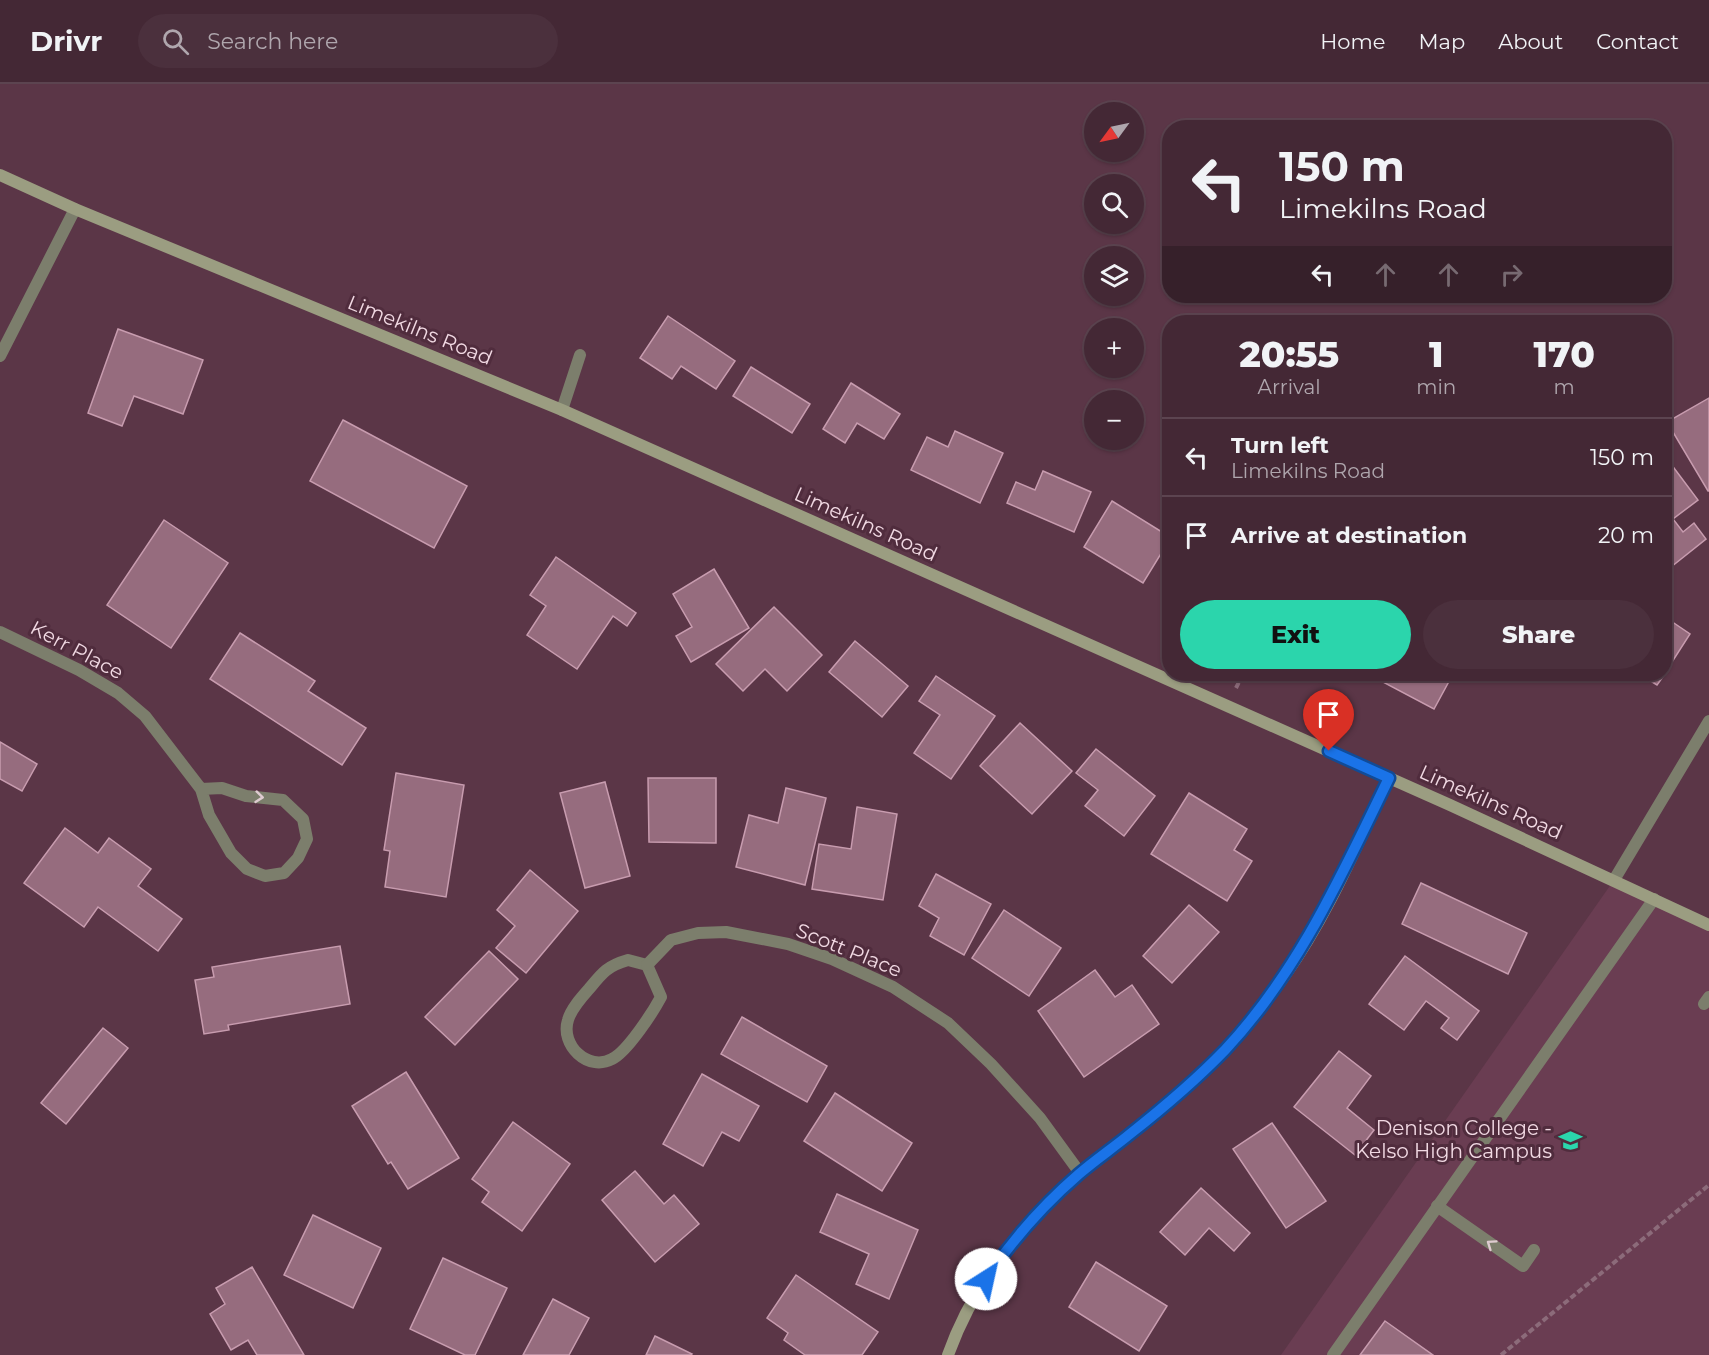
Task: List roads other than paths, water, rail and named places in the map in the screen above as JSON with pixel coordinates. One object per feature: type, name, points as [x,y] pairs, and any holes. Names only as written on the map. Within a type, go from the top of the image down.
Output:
[{"type":"main road","name":"Limekilns Road","points":[[0,175],[75,209],[562,410],[1162,677]]},
{"type":"main road","name":"Limekilns Road","points":[[1171,681],[1709,925]]},
{"type":"main road","points":[[948,1355],[975,1294],[1006,1249],[1042,1209],[1080,1173],[1179,1094],[1225,1049],[1286,975],[1321,917],[1389,778]]},
{"type":"street","points":[[0,356],[75,209]]},
{"type":"street","points":[[562,410],[580,355]]},
{"type":"street","name":"Kerr Place","points":[[0,632],[80,670],[117,693],[145,716],[201,789],[209,815],[231,853],[247,869],[265,876],[284,873],[298,858],[307,839],[303,819],[283,800],[246,796],[222,788],[201,789]]},
{"type":"street","points":[[1614,880],[1709,721]]},
{"type":"street","points":[[1333,1355],[1654,899]]},
{"type":"street","name":"Scott Place","points":[[647,965],[671,940],[698,933],[726,932],[788,944],[832,959],[893,987],[948,1023],[991,1064],[1040,1118],[1080,1173]]},
{"type":"street","points":[[628,960],[647,965],[661,997],[623,1051],[611,1060],[597,1062],[585,1059],[573,1051],[565,1035],[568,1019],[604,970],[628,960]]},
{"type":"street","points":[[1437,1206],[1523,1266],[1534,1250]]},
{"type":"place","name":"Denison College - Kelso High Campus","points":[[1570,1140]]}]
